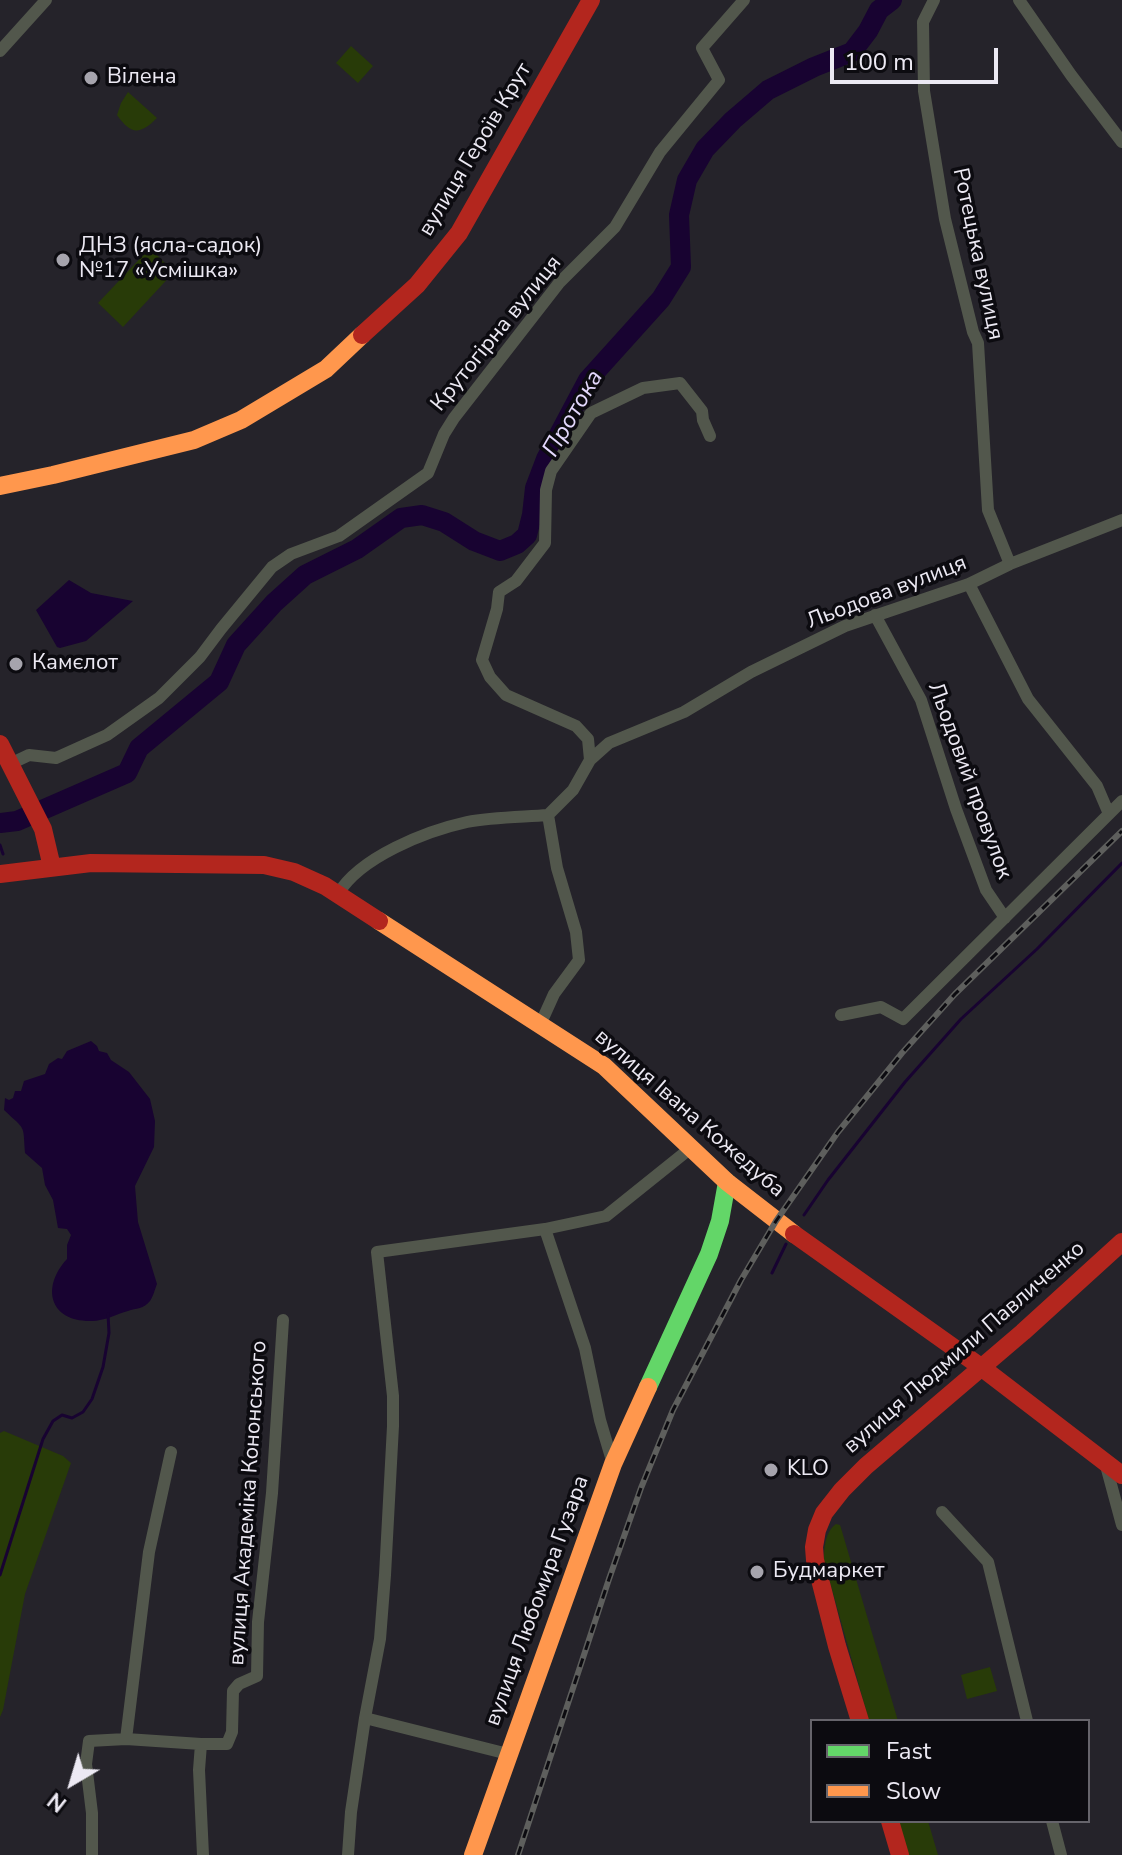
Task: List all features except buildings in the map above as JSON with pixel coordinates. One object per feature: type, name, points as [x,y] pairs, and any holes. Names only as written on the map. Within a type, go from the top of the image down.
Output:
[{"type":"street","points":[[0,51],[46,0]]},
{"type":"street","name":"вулиця Героїв Крут","points":[[0,486],[194,440],[241,420],[326,369],[417,285],[459,233],[591,0]]},
{"type":"street","name":"Крутогірна вулиця","points":[[10,764],[29,755],[56,758],[107,735],[159,698],[190,668],[272,567],[291,554],[339,536],[428,473],[454,418],[559,283],[615,227],[660,152],[719,80],[702,48],[744,0]]},
{"type":"street","name":"Ротецька вулиця","points":[[934,0],[923,22],[924,91],[945,219],[978,343],[988,510],[1010,564]]},
{"type":"street","points":[[1019,0],[1122,142]]},
{"type":"street","points":[[590,760],[588,739],[576,726],[506,695],[490,677],[482,660],[499,592],[516,581],[545,543],[546,490],[551,471],[591,413],[643,388],[680,383],[702,411],[710,436]]},
{"type":"street","name":"Льодова вулиця","points":[[548,815],[573,790],[590,760],[609,743],[684,712],[751,672],[845,626],[969,584],[1010,564],[1122,520]]},
{"type":"street","points":[[969,584],[1028,699],[1097,786],[1109,814]]},
{"type":"street","name":"Льодовий провулок","points":[[875,615],[921,700],[986,890],[1005,918]]},
{"type":"street","points":[[0,744],[43,829],[52,867]]},
{"type":"street","name":"Льодовий провулок","points":[[841,1015],[881,1007],[903,1019],[1122,801]]},
{"type":"street","points":[[338,894],[346,880],[372,861],[412,839],[469,822],[548,815],[557,868],[576,932],[579,960],[554,994],[540,1025]]},
{"type":"street","name":"вулиця Івана Кожедуба","points":[[0,874],[91,863],[264,865],[294,872],[338,894],[604,1066],[727,1182],[776,1221],[981,1367],[1122,1475]]},
{"type":"street","points":[[348,1855],[351,1812],[380,1639],[393,1426],[393,1396],[377,1252],[545,1229],[606,1216],[692,1147]]},
{"type":"street","name":"вулиця Любомира Гузара","points":[[473,1855],[613,1464],[709,1254],[720,1221],[727,1182]]},
{"type":"street","name":"вулиця Любомира Гузара","points":[[545,1229],[585,1348],[613,1464]]},
{"type":"street","name":"вулиця Людмили Павличенко","points":[[859,1719],[822,1588],[814,1547],[823,1514],[840,1491],[1122,1242]]},
{"type":"street","name":"вулиця Академіка Кононського","points":[[92,1855],[92,1813],[86,1764],[89,1741],[126,1739],[227,1744],[232,1732],[233,1691],[239,1684],[257,1676],[258,1622],[272,1493],[283,1320]]},
{"type":"street","points":[[955,1390],[985,1380],[1005,1386],[1004,1348],[984,1355],[956,1350]]},
{"type":"street","points":[[955,1390],[962,1373],[962,1361],[956,1350]]},
{"type":"street","points":[[126,1739],[149,1552],[171,1452]]},
{"type":"street","points":[[1105,1462],[1122,1525]]},
{"type":"street","points":[[942,1512],[988,1562],[1027,1719]]},
{"type":"street","name":"вулиця Любомира Гузара","points":[[365,1718],[508,1754]]},
{"type":"street","points":[[201,1744],[199,1770],[203,1855]]},
{"type":"street","points":[[891,1823],[900,1855]]},
{"type":"street","points":[[1053,1823],[1061,1855]]},
{"type":"green space","points":[[351,46],[373,66],[358,83],[336,63]]},
{"type":"green space","points":[[128,92],[157,118],[146,128],[131,129],[117,115]]},
{"type":"green space","points":[[150,248],[174,272],[123,327],[98,303]]},
{"type":"green space","points":[[4,1431],[63,1456],[71,1463],[25,1594],[0,1717],[0,1433]]},
{"type":"green space","points":[[840,1525],[897,1719],[868,1719],[824,1561],[827,1536],[832,1527]]},
{"type":"green space","points":[[990,1667],[997,1691],[967,1699],[961,1675]]},
{"type":"green space","points":[[899,1823],[929,1823],[938,1855],[908,1855]]},
{"type":"shaded area","points":[[69,580],[91,593],[133,601],[86,641],[60,648],[36,610]]},
{"type":"shaded area","points":[[91,1041],[99,1051],[107,1053],[111,1060],[129,1072],[150,1099],[155,1121],[154,1147],[135,1186],[138,1222],[157,1284],[145,1306],[92,1321],[66,1316],[54,1301],[54,1281],[67,1259],[71,1235],[67,1229],[58,1228],[42,1168],[25,1153],[22,1128],[4,1110],[5,1098],[9,1100],[15,1091],[21,1091],[24,1081],[45,1074],[49,1064],[62,1059],[67,1051]]},
{"type":"waterway","name":"Протока","points":[[0,823],[17,821],[127,773],[139,748],[219,682],[236,645],[274,603],[305,575],[357,549],[401,518],[422,515],[444,522],[474,541],[500,551],[517,544],[527,535],[535,488],[546,459],[588,380],[661,299],[681,267],[679,215],[687,180],[705,149],[768,90],[852,52],[879,10],[892,0]]},
{"type":"waterway","points":[[0,845],[3,854]]},
{"type":"waterway","points":[[804,1215],[905,1082],[961,1019],[1037,949],[1122,863]]},
{"type":"waterway","points":[[772,1273],[786,1244]]},
{"type":"waterway","points":[[0,1575],[43,1439],[53,1421],[62,1415],[72,1418],[83,1412],[92,1399],[103,1367],[109,1333],[108,1314]]},
{"type":"railway","points":[[518,1855],[641,1488],[673,1410],[741,1280],[776,1221],[838,1132],[902,1053],[955,994],[1122,831]]},
{"type":"traffic: fast","points":[[648,1387],[709,1254],[720,1221],[727,1182]]},
{"type":"traffic: slow","points":[[0,486],[194,440],[241,420],[326,369],[362,335]]},
{"type":"traffic: slow","points":[[379,921],[604,1066],[727,1182],[794,1234]]},
{"type":"traffic: slow","points":[[473,1855],[613,1464],[648,1387]]},
{"type":"traffic: jam","points":[[362,335],[417,285],[459,233],[591,0]]},
{"type":"traffic: jam","points":[[0,744],[43,829],[52,867]]},
{"type":"traffic: jam","points":[[0,874],[91,863],[264,865],[294,872],[325,886],[379,921]]},
{"type":"traffic: jam","points":[[794,1234],[981,1367],[1122,1475]]},
{"type":"traffic: jam","points":[[859,1719],[815,1560],[817,1530],[824,1513],[866,1466],[1023,1332],[1122,1242]]},
{"type":"traffic: jam","points":[[891,1823],[900,1855]]},
{"type":"place","name":"Вілена","points":[[91,78]]},
{"type":"place","name":"ДНЗ (ясла-садок) №17 «Усмішка»","points":[[63,260]]},
{"type":"place","name":"Камєлот","points":[[16,664]]},
{"type":"place","name":"KLO","points":[[771,1470]]},
{"type":"place","name":"Будмаркет","points":[[757,1572]]}]
